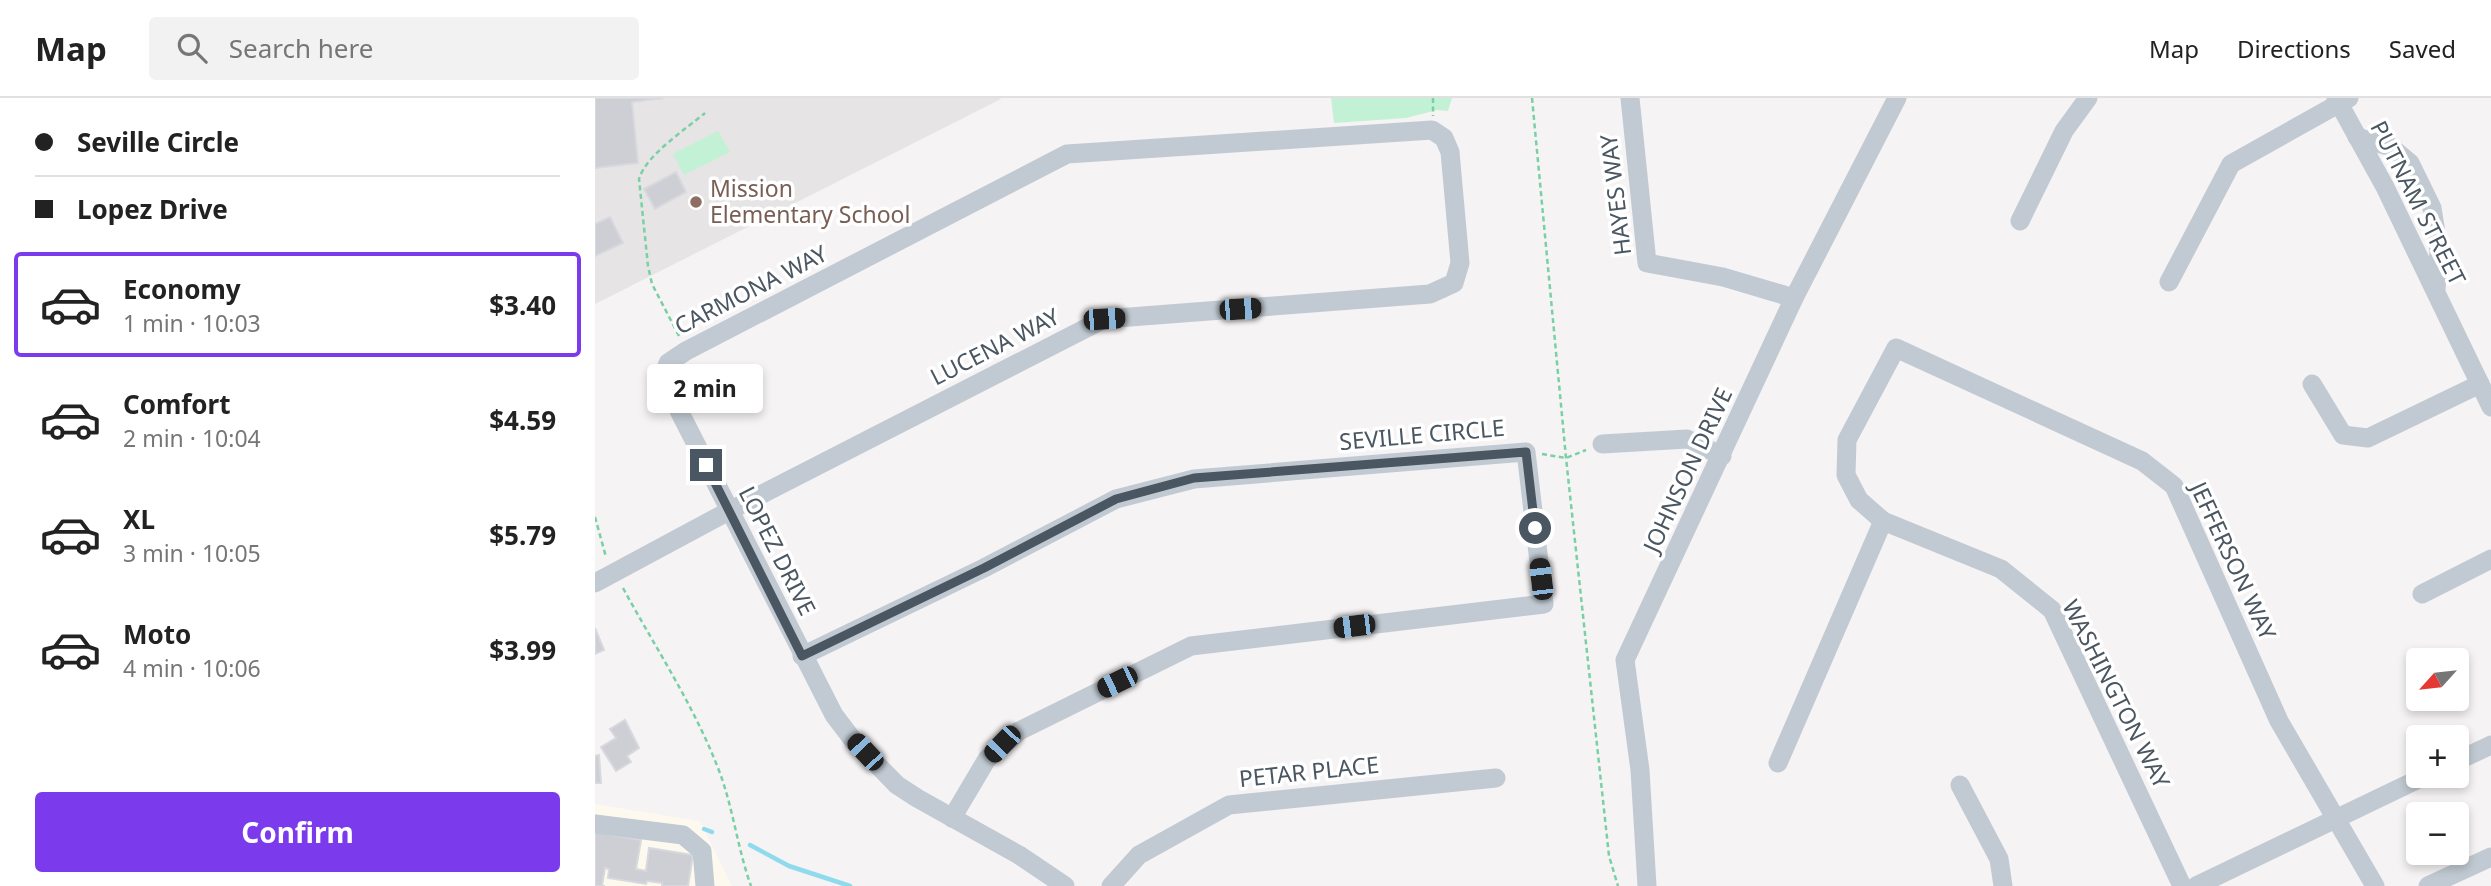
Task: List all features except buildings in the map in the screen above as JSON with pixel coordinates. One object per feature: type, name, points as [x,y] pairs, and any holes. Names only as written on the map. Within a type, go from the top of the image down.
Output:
[{"type":"street","name":"HAYES WAY","points":[[1630,98],[1647,262],[1723,277],[1794,298]]},
{"type":"street","name":"JOHNSON DRIVE","points":[[1647,886],[1640,770],[1626,660],[1794,298],[1897,98]]},
{"type":"street","points":[[2021,221],[2064,131],[2088,98]]},
{"type":"street","points":[[2169,282],[2231,164],[2342,100]]},
{"type":"street","name":"PUTNAM STREET","points":[[2342,100],[2357,137],[2385,187],[2491,407]]},
{"type":"street","name":"CARMONA WAY","points":[[665,371],[668,363],[686,351],[1067,154],[1432,130],[1444,138],[1450,152],[1459,263],[1454,283]]},
{"type":"street","points":[[2357,137],[2391,147],[2410,163],[2432,208],[2439,251],[2436,290]]},
{"type":"street","name":"LUCENA WAY","points":[[595,583],[729,510],[1104,319],[1430,294],[1454,283]]},
{"type":"street","name":"WASHINGTON WAY","points":[[1896,348],[1847,440],[1846,475],[1859,500],[1883,521],[2001,569],[2052,610],[2182,886]]},
{"type":"street","name":"JEFFERSON WAY","points":[[1896,348],[2142,461],[2174,486],[2279,721],[2375,886]]},
{"type":"street","name":"LOPEZ DRIVE","points":[[665,371],[672,397],[802,656],[834,715],[853,740],[897,785],[1019,855],[1065,886]]},
{"type":"street","points":[[2312,384],[2343,436],[2368,438],[2480,384]]},
{"type":"street","points":[[1602,444],[1687,439],[1722,456]]},
{"type":"street","name":"SEVILLE CIRCLE","points":[[802,656],[984,568],[1116,499],[1194,478],[1526,452],[1544,604],[1191,646],[1019,731],[987,759],[952,818]]},
{"type":"street","points":[[1778,763],[1883,521]]},
{"type":"street","points":[[2422,594],[2491,559]]},
{"type":"street","points":[[2469,755],[2491,745]]},
{"type":"street","name":"PETAR PLACE","points":[[1111,886],[1139,855],[1229,805],[1496,778]]},
{"type":"street","points":[[1960,785],[1999,859],[2003,886]]},
{"type":"street","points":[[2196,886],[2406,785]]},
{"type":"street","points":[[595,824],[683,835],[702,851],[705,886]]},
{"type":"street","points":[[2428,886],[2491,857]]},
{"type":"path","points":[[1532,98],[1566,458],[1609,856],[1618,886]]},
{"type":"path","points":[[686,351],[652,284],[646,256],[639,178],[641,170],[650,160],[705,113]]},
{"type":"path","points":[[1526,452],[1566,458],[1602,444]]},
{"type":"path","points":[[595,517],[603,550],[668,665],[709,746],[727,794],[751,886]]},
{"type":"shaded area","name":"Mission Elementary School","points":[[595,98],[1000,98],[1001,99],[595,304]]},
{"type":"shaded area","points":[[595,804],[700,821],[732,886],[595,886]]},
{"type":"green space","points":[[1331,98],[1452,98],[1448,111],[1437,110],[1406,118],[1334,123]]},
{"type":"green space","points":[[718,131],[730,152],[684,175],[673,154]]},
{"type":"waterway","points":[[704,829],[712,832]]},
{"type":"waterway","points":[[750,845],[789,866],[850,886]]},
{"type":"place","name":"Mission Elementary School","points":[[696,202]]},
{"type":"route","points":[[706,465],[802,656],[984,568],[1116,499],[1194,478],[1526,452],[1535,528]]}]
